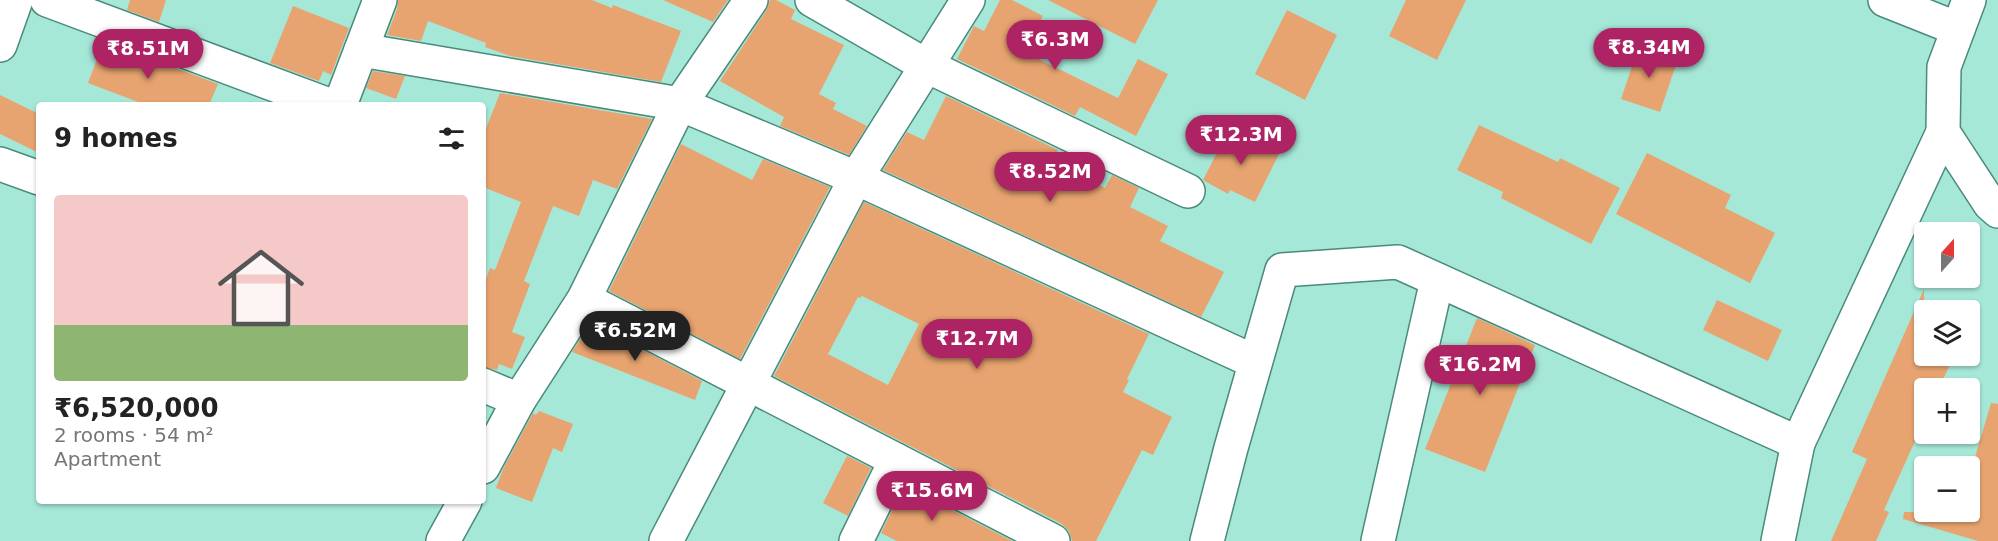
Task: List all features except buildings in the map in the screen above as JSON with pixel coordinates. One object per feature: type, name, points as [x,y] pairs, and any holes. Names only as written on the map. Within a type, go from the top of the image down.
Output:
[{"type":"street","points":[[0,45],[16,0]]},
{"type":"street","points":[[47,0],[321,102]]},
{"type":"street","points":[[341,102],[380,0]]},
{"type":"street","points":[[486,461],[519,400],[584,299],[680,104],[751,0]]},
{"type":"street","points":[[812,0],[927,66],[1188,191]]},
{"type":"street","points":[[666,541],[856,178],[968,0]]},
{"type":"street","points":[[1778,541],[1798,443],[1943,132],[1944,67],[1964,14],[1885,0]]},
{"type":"street","points":[[361,50],[680,104],[856,178],[1256,362]]},
{"type":"street","points":[[1943,132],[1990,204],[1998,211]]},
{"type":"street","points":[[0,164],[36,177]]},
{"type":"street","points":[[1207,541],[1282,270],[1398,262],[1798,443]]},
{"type":"street","points":[[1378,541],[1437,280]]},
{"type":"street","points":[[584,299],[1053,541]]},
{"type":"street","points":[[486,386],[519,400]]},
{"type":"street","points":[[856,541],[896,460]]},
{"type":"street","points":[[443,541],[463,504]]}]
